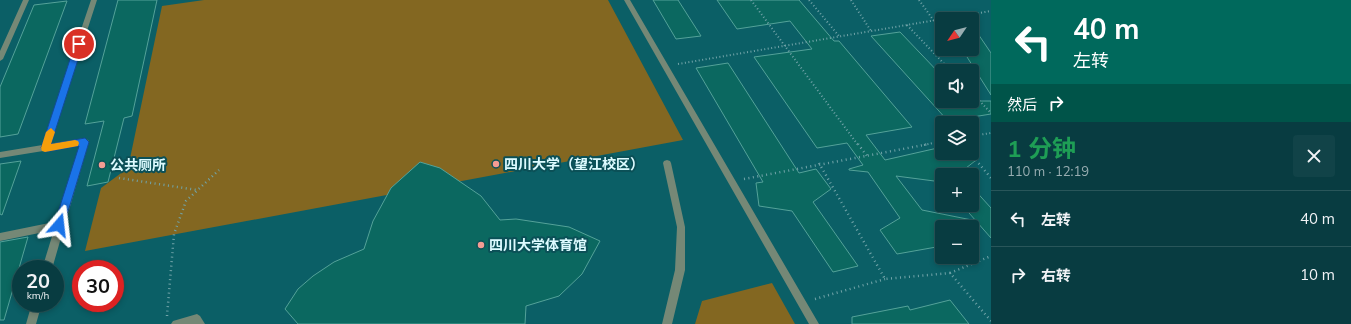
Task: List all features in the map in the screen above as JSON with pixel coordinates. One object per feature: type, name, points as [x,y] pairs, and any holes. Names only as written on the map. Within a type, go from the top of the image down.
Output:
[{"type":"street","points":[[0,59],[26,0]]},
{"type":"street","points":[[45,148],[94,0]]},
{"type":"street","points":[[627,0],[814,324]]},
{"type":"street","points":[[0,156],[85,142],[49,260]]},
{"type":"street","points":[[667,163],[681,227],[680,270],[667,324]]},
{"type":"street","points":[[0,237],[59,225]]},
{"type":"street","points":[[31,324],[34,312]]},
{"type":"street","points":[[176,324],[197,320],[200,324]]},
{"type":"path","points":[[751,0],[868,156]]},
{"type":"path","points":[[809,0],[840,36]]},
{"type":"path","points":[[851,0],[871,31]]},
{"type":"path","points":[[678,64],[934,20],[919,0]]},
{"type":"path","points":[[979,13],[991,11]]},
{"type":"path","points":[[907,25],[944,64]]},
{"type":"path","points":[[979,100],[991,113]]},
{"type":"path","points":[[979,135],[991,133]]},
{"type":"path","points":[[739,180],[819,163],[868,156],[935,142]]},
{"type":"path","points":[[976,160],[991,178]]},
{"type":"path","points":[[819,163],[885,279]]},
{"type":"path","points":[[166,324],[174,234],[186,201],[218,170]]},
{"type":"path","points":[[119,178],[197,190]]},
{"type":"path","points":[[816,306],[812,300],[885,279],[950,273],[991,256]]},
{"type":"path","points":[[950,273],[991,321]]},
{"type":"shaded area","name":"四川大学（望江校区）","points":[[0,0],[991,0],[991,324],[0,324]]},
{"type":"shaded area","points":[[204,0],[608,0],[683,140],[85,251],[101,188],[128,168],[162,6]]},
{"type":"shaded area","points":[[772,283],[795,324],[695,324],[702,301]]},
{"type":"building","points":[[118,0],[157,0],[132,116],[124,118],[108,182],[87,186],[104,121],[85,124]]},
{"type":"building","points":[[653,0],[678,0],[701,36],[676,39]]},
{"type":"building","points":[[717,0],[799,0],[834,41],[839,41],[912,127],[866,135],[885,160],[935,149],[935,160],[975,161],[966,168],[935,168],[935,181],[896,176],[922,210],[972,220],[935,220],[935,247],[897,254],[880,230],[900,218],[868,172],[849,170],[863,165],[847,143],[817,148],[754,57],[812,49],[790,21],[737,29]]},
{"type":"building","points":[[67,1],[18,134],[0,137],[0,87],[34,5]]},
{"type":"building","points":[[900,32],[935,69],[935,107],[871,36]]},
{"type":"building","points":[[979,35],[991,53],[991,95],[979,76],[979,64],[971,64],[966,56],[979,56]]},
{"type":"building","points":[[728,63],[799,173],[816,169],[831,189],[813,202],[858,266],[833,272],[792,211],[759,206],[756,183],[763,182],[696,68]]},
{"type":"building","points":[[979,101],[991,101],[991,114],[979,116],[943,116],[936,108],[979,108]]},
{"type":"building","points":[[21,161],[2,215],[0,214],[0,164]]},
{"type":"building","name":"四川大学体育馆","points":[[420,162],[440,168],[481,196],[500,220],[516,219],[569,227],[600,241],[582,274],[559,296],[526,306],[525,324],[298,324],[285,309],[298,289],[313,276],[334,262],[364,249],[373,221],[391,188]]},
{"type":"building","points":[[979,195],[991,208],[991,238],[979,224],[979,220],[975,220],[968,212],[979,212]]},
{"type":"building","points":[[28,237],[21,260],[12,260],[12,292],[4,320],[0,320],[0,242]]},
{"type":"building","points":[[950,300],[969,324],[852,324],[852,317],[908,306],[910,310]]},
{"type":"slow traffic","points":[[51,132],[45,148],[75,143]]},
{"type":"place","name":"四川大学（望江校区）","points":[[496,164]]},
{"type":"place","name":"公共厕所","points":[[102,165]]},
{"type":"place","name":"四川大学体育馆","points":[[481,245]]},
{"type":"route","points":[[59,225],[85,142],[45,148],[79,44]]}]
